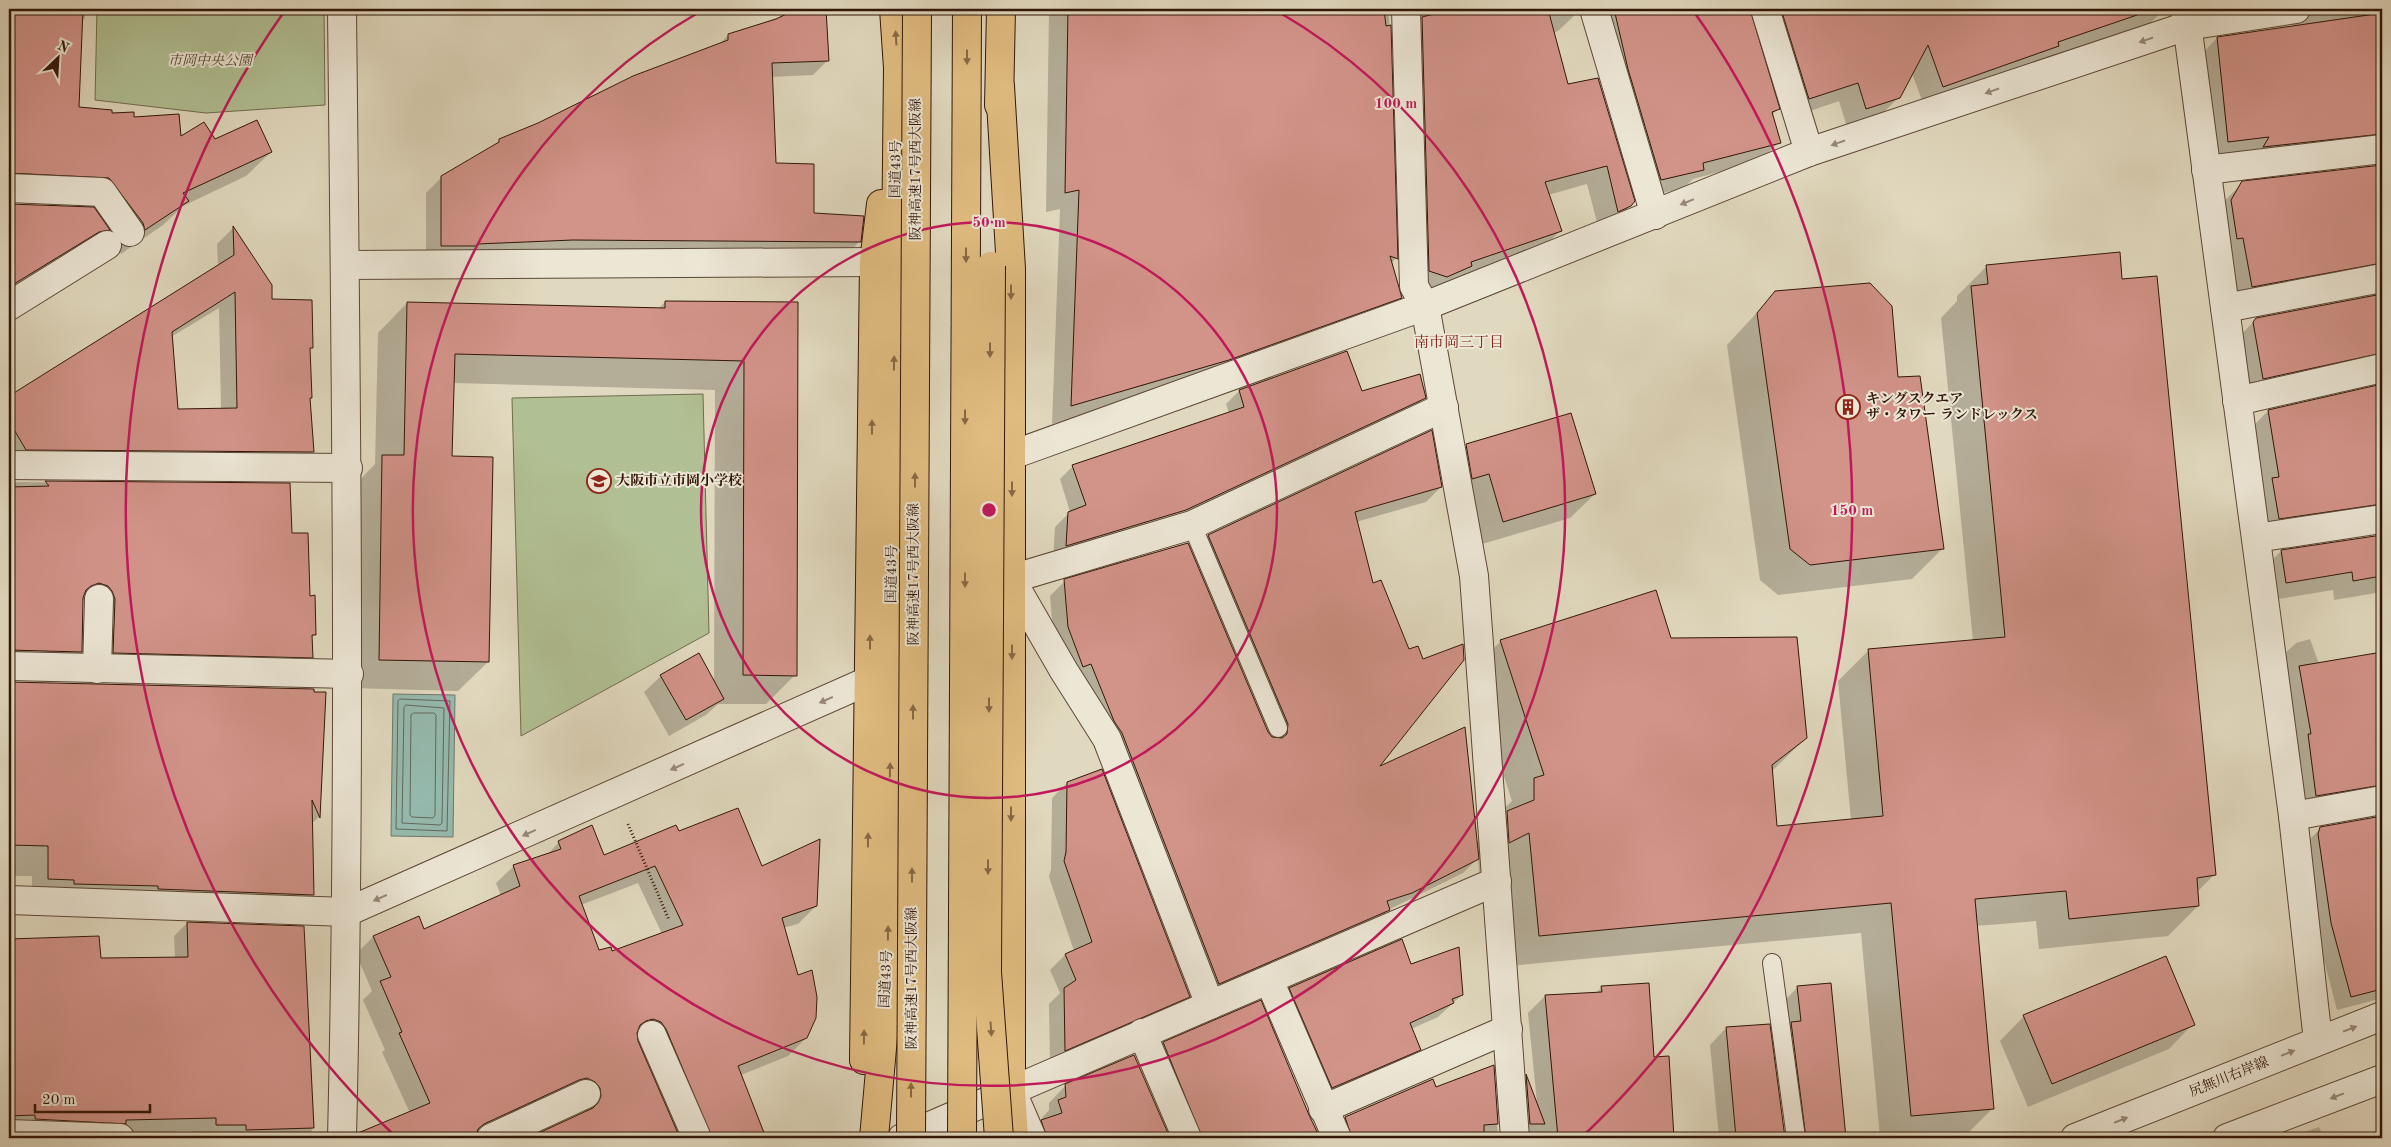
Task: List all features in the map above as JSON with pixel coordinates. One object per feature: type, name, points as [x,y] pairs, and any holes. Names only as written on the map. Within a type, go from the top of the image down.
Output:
[{"type":"highway","name":"国道43号","points":[[874,1138],[888,981],[884,262],[898,68],[894,9]]},
{"type":"highway","name":"阪神高速17号西大阪線","points":[[911,1138],[917,9]]},
{"type":"highway","points":[[962,1138],[967,9]]},
{"type":"highway","points":[[999,1138],[987,972],[990,266],[1000,86],[1001,9]]},
{"type":"highway","points":[[1000,86],[1011,269],[1011,1090],[1014,1138]]},
{"type":"highway","points":[[863,1138],[870,680],[884,262]]},
{"type":"street","points":[[342,9],[349,674],[348,912],[342,1138]]},
{"type":"street","points":[[1406,9],[1414,286],[1425,306],[1474,576],[1498,881],[1515,1138]]},
{"type":"street","points":[[1594,9],[1655,215]]},
{"type":"street","points":[[1765,9],[1809,152]]},
{"type":"street","points":[[1012,455],[1425,306],[1809,152],[2186,17],[2296,9]]},
{"type":"street","points":[[2186,17],[2293,816],[2318,1041]]},
{"type":"street","points":[[2206,170],[2382,149]]},
{"type":"street","points":[[9,188],[102,192],[118,239],[9,306]]},
{"type":"street","points":[[345,266],[884,262]]},
{"type":"street","points":[[2225,308],[2382,278]]},
{"type":"street","points":[[2237,401],[2382,368]]},
{"type":"street","points":[[1210,1005],[1107,739],[1011,579],[1192,524],[1444,407]]},
{"type":"street","points":[[9,465],[348,468]]},
{"type":"street","points":[[2256,538],[2382,519]]},
{"type":"street","points":[[97,669],[99,599]]},
{"type":"street","points":[[9,666],[349,674]]},
{"type":"street","points":[[9,900],[348,912],[616,795],[870,680]]},
{"type":"street","points":[[2293,816],[2382,800]]},
{"type":"street","points":[[902,1138],[1498,881]]},
{"type":"street","points":[[1269,980],[1336,1138]]},
{"type":"street","name":"尻無川右岸線","points":[[2075,1138],[2382,1016]]},
{"type":"street","points":[[1323,1109],[1508,1029]]},
{"type":"street","points":[[1142,1033],[1187,1138]]},
{"type":"street","points":[[652,1035],[698,1138]]},
{"type":"street","points":[[2227,1138],[2382,1078]]},
{"type":"street","points":[[1011,1090],[1032,1138]]},
{"type":"street","points":[[491,1138],[586,1094]]},
{"type":"street","points":[[9,1134],[120,1138]]},
{"type":"lane","points":[[1192,524],[1278,728]]},
{"type":"lane","points":[[1772,963],[1796,1138]]},
{"type":"path","points":[[616,795],[669,920]]},
{"type":"green space","name":"市岡中央公園","points":[[97,9],[324,9],[325,105],[206,113],[95,100]]},
{"type":"green space","points":[[703,394],[709,633],[521,736],[512,398]]},
{"type":"water","points":[[393,694],[455,695],[453,837],[391,836]]},
{"type":"building","points":[[9,9],[83,9],[79,107],[112,110],[112,113],[134,112],[134,117],[179,114],[181,136],[204,122],[215,139],[257,120],[272,152],[183,193],[189,201],[145,230],[143,223],[109,178],[9,173]]},
{"type":"building","points":[[797,9],[826,9],[829,61],[772,63],[776,163],[814,164],[814,213],[864,216],[861,242],[573,240],[477,244],[477,246],[441,246],[441,176],[499,142],[499,139],[538,123],[633,76],[728,40],[728,34],[776,19]]},
{"type":"building","points":[[1068,9],[1384,9],[1386,26],[1391,25],[1398,259],[1390,256],[1402,298],[1229,360],[1071,406],[1079,190],[1065,193]]},
{"type":"building","points":[[1454,9],[1548,9],[1568,84],[1598,78],[1635,201],[1631,206],[1618,212],[1607,166],[1545,182],[1562,231],[1471,262],[1472,266],[1447,277],[1429,271],[1422,17]]},
{"type":"building","points":[[1614,9],[1750,9],[1780,109],[1772,112],[1781,143],[1703,163],[1704,170],[1661,180],[1628,69]]},
{"type":"building","points":[[1781,9],[2139,9],[2140,14],[2058,42],[2059,46],[1943,87],[1928,45],[1900,98],[1866,109],[1858,83],[1809,99]]},
{"type":"building","points":[[2382,13],[2382,134],[2263,147],[2269,137],[2228,142],[2217,37]]},
{"type":"building","points":[[2382,165],[2382,263],[2252,287],[2243,238],[2237,239],[2231,200],[2242,181]]},
{"type":"building","points":[[9,204],[94,207],[110,230],[99,232],[9,287]]},
{"type":"building","points":[[233,226],[272,285],[272,299],[312,300],[313,348],[310,348],[312,398],[310,398],[314,452],[26,450],[9,421],[9,396],[234,255]],"holes":[[[235,292],[237,408],[178,409],[172,332]]]},
{"type":"building","points":[[2120,252],[2122,279],[2157,276],[2216,875],[2197,878],[2199,906],[2069,919],[2066,891],[1975,899],[1994,1109],[1911,1116],[1891,903],[1539,936],[1529,833],[1509,843],[1507,811],[1534,800],[1534,778],[1544,775],[1500,640],[1656,590],[1671,638],[1797,637],[1807,738],[1772,765],[1777,826],[1883,816],[1868,649],[2005,637],[1971,286],[1988,284],[1986,265]]},
{"type":"building","name":"キングスクエア ザ・タワー ランドレックス","points":[[1870,283],[1892,306],[1898,377],[1920,376],[1944,549],[1810,565],[1790,549],[1757,313],[1775,291]]},
{"type":"building","points":[[2382,294],[2382,353],[2263,379],[2253,322],[2256,318]]},
{"type":"building","points":[[665,301],[798,302],[797,676],[743,675],[744,361],[455,354],[452,456],[493,457],[489,662],[379,660],[382,455],[404,455],[407,302],[665,308]]},
{"type":"building","points":[[1347,351],[1362,391],[1420,374],[1426,398],[1186,510],[1066,546],[1068,512],[1086,505],[1072,465],[1244,407],[1239,390]]},
{"type":"building","points":[[2382,384],[2382,504],[2279,519],[2272,478],[2279,477],[2268,410]]},
{"type":"building","points":[[1571,413],[1596,494],[1503,522],[1489,474],[1472,479],[1466,444]]},
{"type":"building","points":[[1432,430],[1442,487],[1355,512],[1373,583],[1381,580],[1409,649],[1418,646],[1423,659],[1463,644],[1464,660],[1380,766],[1465,727],[1479,859],[1412,893],[1387,901],[1390,910],[1219,984],[1122,733],[1114,721],[1091,664],[1083,667],[1068,627],[1064,579],[1188,543],[1268,732],[1272,737],[1282,738],[1287,734],[1288,724],[1208,535]]},
{"type":"building","points":[[45,481],[290,483],[292,533],[308,533],[310,596],[315,595],[316,635],[312,635],[313,658],[113,653],[115,599],[108,586],[99,583],[86,590],[83,598],[82,652],[9,650],[9,487],[49,486]]},
{"type":"building","points":[[2382,535],[2382,576],[2353,581],[2352,572],[2286,583],[2281,550]]},
{"type":"building","points":[[2382,652],[2382,785],[2316,796],[2308,734],[2311,734],[2299,666]]},
{"type":"building","points":[[699,653],[724,699],[686,720],[660,675]]},
{"type":"building","points":[[9,682],[314,689],[314,692],[326,692],[320,818],[312,800],[314,895],[158,889],[158,886],[74,884],[74,880],[48,879],[48,846],[9,845]]},
{"type":"building","points":[[1102,769],[1190,997],[1065,1051],[1064,988],[1076,980],[1065,954],[1092,942],[1064,861],[1066,852],[1067,782]]},
{"type":"building","points":[[738,808],[762,866],[820,839],[817,906],[782,918],[798,975],[812,970],[817,997],[816,1018],[807,1038],[738,1066],[766,1138],[712,1138],[666,1029],[661,1022],[653,1019],[640,1025],[637,1033],[638,1041],[680,1138],[528,1138],[593,1108],[598,1103],[601,1096],[600,1088],[595,1082],[587,1078],[484,1124],[478,1129],[476,1138],[358,1138],[358,1133],[430,1103],[399,1033],[402,1032],[380,981],[391,977],[373,936],[419,916],[424,929],[520,886],[513,865],[561,849],[558,841],[592,825],[604,855],[676,825],[679,831]],"holes":[[[655,866],[683,925],[612,951],[611,947],[599,950],[579,896]]]},
{"type":"building","points":[[2382,816],[2382,989],[2351,997],[2331,923],[2318,834],[2320,827]]},
{"type":"building","points":[[187,922],[304,926],[314,1128],[246,1130],[246,1125],[216,1125],[216,1118],[126,1120],[126,1124],[35,1119],[35,1115],[9,1116],[9,939],[99,936],[101,958],[188,957]]},
{"type":"building","points":[[1402,939],[1411,964],[1459,947],[1463,995],[1452,999],[1454,1003],[1410,1023],[1421,1050],[1332,1088],[1289,988]]},
{"type":"building","points":[[2166,956],[2195,1025],[2052,1084],[2023,1015]]},
{"type":"building","points":[[1649,983],[1654,1057],[1669,1056],[1674,1138],[1558,1138],[1545,995],[1602,992],[1601,986]]},
{"type":"building","points":[[1831,983],[1846,1138],[1806,1138],[1791,1022],[1801,1021],[1797,986]]},
{"type":"building","points":[[1261,1000],[1320,1138],[1202,1138],[1163,1042]]},
{"type":"building","points":[[1770,1024],[1785,1138],[1736,1138],[1726,1027]]},
{"type":"building","points":[[1134,1055],[1170,1138],[1047,1138],[1041,1120],[1062,1113],[1058,1100],[1066,1097],[1065,1084]]},
{"type":"building","points":[[1494,1065],[1498,1124],[1484,1125],[1484,1138],[1352,1138],[1345,1117],[1433,1079],[1436,1087]]},
{"type":"building","points":[[1526,1074],[1545,1124],[1530,1124]]},
{"type":"place","name":"キングスクエア ザ・タワー ランドレックス","points":[[1848,407]]},
{"type":"place","name":"大阪市立市岡小学校","points":[[599,481]]},
{"type":"district","name":"南市岡三丁目","points":[[1459,343]]}]
